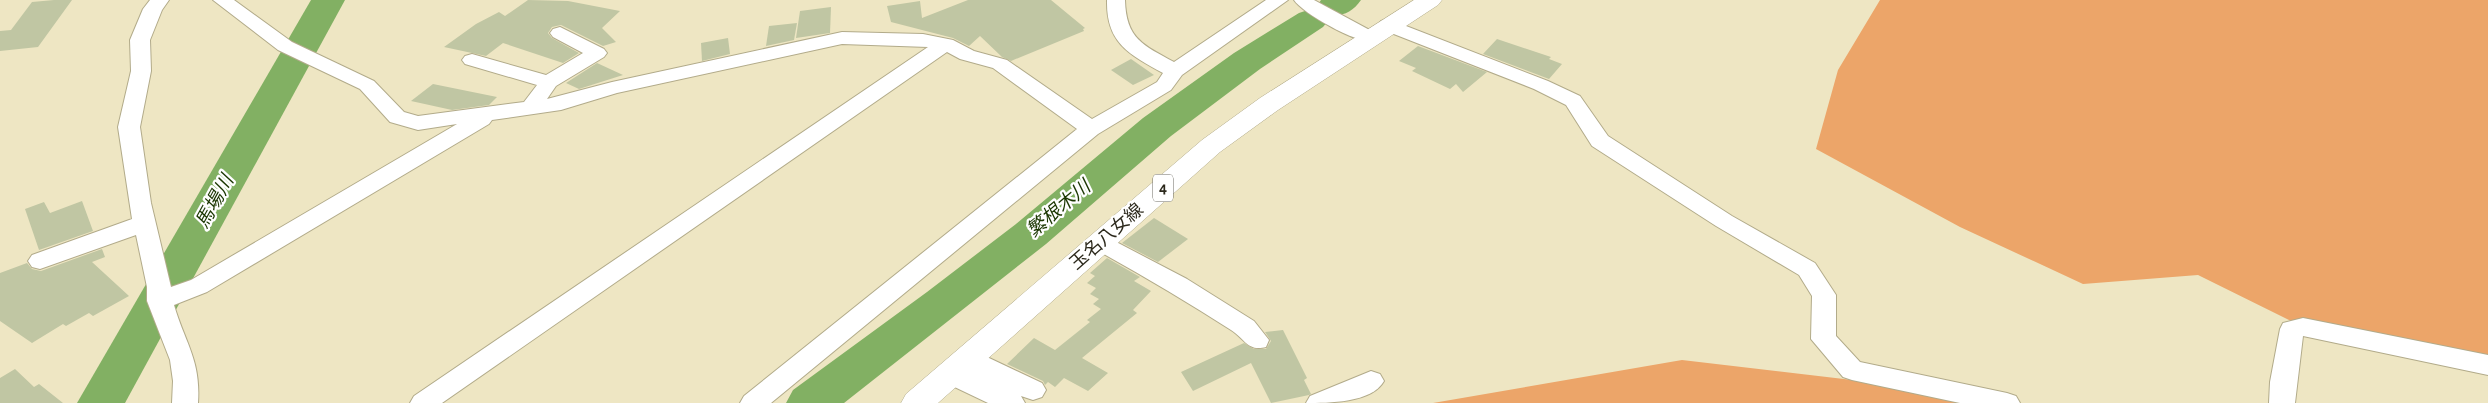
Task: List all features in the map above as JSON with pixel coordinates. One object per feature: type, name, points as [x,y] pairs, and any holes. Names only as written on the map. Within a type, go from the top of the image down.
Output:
[{"type":"main road","name":"玉名八女線","points":[[917,403],[1211,146],[1269,104],[1430,0]]},
{"type":"street","points":[[160,0],[140,40],[141,71],[129,127],[145,223],[160,287],[159,301],[179,348],[187,380],[185,403]]},
{"type":"street","points":[[222,0],[284,46],[368,85],[397,117],[418,123],[477,115],[487,116],[561,104],[612,88],[747,57],[842,38],[923,40],[946,44],[967,55],[1000,64],[1092,129]]},
{"type":"street","points":[[1116,0],[1115,17],[1127,43],[1174,71]]},
{"type":"street","points":[[753,403],[1092,129],[1164,86],[1174,71],[1278,0]]},
{"type":"street","points":[[1303,0],[1309,6],[1379,32],[1541,85],[1573,100],[1600,141],[1724,221],[1807,269],[1824,295],[1823,339],[1852,370],[2007,403]]},
{"type":"street","points":[[530,109],[549,82],[597,53],[560,33]]},
{"type":"street","points":[[423,403],[918,61],[946,44]]},
{"type":"street","points":[[472,60],[549,82]]},
{"type":"street","points":[[159,301],[200,286],[487,116]]},
{"type":"street","points":[[40,261],[145,223]]},
{"type":"street","points":[[1101,242],[1179,285],[1245,327],[1257,340]]},
{"type":"street","points":[[2282,403],[2283,382],[2292,329],[2303,327],[2488,366]]},
{"type":"street","points":[[959,366],[1022,396]]},
{"type":"street","points":[[1319,403],[1372,381]]},
{"type":"shaded area","points":[[1880,0],[2488,0],[2488,365],[2303,327],[2198,275],[2083,284],[1960,227],[1816,149],[1838,70]]},
{"type":"shaded area","points":[[1682,360],[1954,392],[2009,403],[1433,403]]},
{"type":"building","points":[[72,0],[38,47],[0,51],[0,31],[11,30],[32,2]]},
{"type":"building","points":[[528,0],[568,1],[620,11],[602,28],[616,42],[603,46],[561,25],[552,27],[548,33],[552,38],[579,53],[563,63],[503,43],[486,56],[444,47],[476,24],[499,12],[505,16]]},
{"type":"building","points":[[968,0],[1051,0],[1085,28],[1083,29],[1084,31],[1011,61],[1002,57],[980,36],[969,46],[953,38],[891,22],[887,6],[920,1],[922,18]]},
{"type":"building","points":[[831,7],[830,33],[796,38],[800,11]]},
{"type":"building","points":[[797,23],[794,40],[766,46],[769,26]]},
{"type":"building","points":[[728,38],[730,54],[702,61],[701,43]]},
{"type":"building","points":[[1497,39],[1551,57],[1549,59],[1562,64],[1549,79],[1483,54]]},
{"type":"building","points":[[1418,46],[1487,72],[1463,92],[1456,84],[1450,89],[1412,71],[1416,68],[1399,61]]},
{"type":"building","points":[[1131,59],[1154,75],[1133,85],[1111,70]]},
{"type":"building","points":[[597,63],[623,75],[579,89],[566,83]]},
{"type":"building","points":[[433,84],[497,97],[489,105],[452,110],[411,101]]},
{"type":"building","points":[[82,201],[93,231],[39,250],[25,209],[44,202],[50,213]]},
{"type":"building","points":[[1154,218],[1188,239],[1158,262],[1122,243]]},
{"type":"building","points":[[102,249],[105,257],[92,262],[129,296],[93,316],[89,313],[66,326],[63,324],[32,343],[0,321],[0,273],[27,263],[32,269],[41,271]]},
{"type":"building","points":[[1107,258],[1140,277],[1134,281],[1151,291],[1133,310],[1137,313],[1082,358],[1108,373],[1088,391],[1064,378],[1055,387],[1048,382],[1045,385],[1043,381],[1007,364],[1034,338],[1055,350],[1090,322],[1087,320],[1101,309],[1093,304],[1099,299],[1090,294],[1096,288],[1087,283],[1095,276],[1090,273]]},
{"type":"building","points":[[1283,330],[1307,378],[1304,380],[1311,394],[1309,395],[1271,403],[1251,363],[1193,391],[1181,372],[1244,343],[1254,349],[1266,349],[1271,341],[1265,332]]},
{"type":"building","points":[[15,369],[34,387],[39,384],[63,403],[0,403],[0,378]]},
{"type":"waterway","name":"馬場川","points":[[101,403],[328,0]]},
{"type":"waterway","name":"繁根木川","points":[[1334,6],[1344,0]]},
{"type":"waterway","name":"繁根木川","points":[[810,403],[1031,234],[1157,127],[1247,61],[1311,20]]}]
